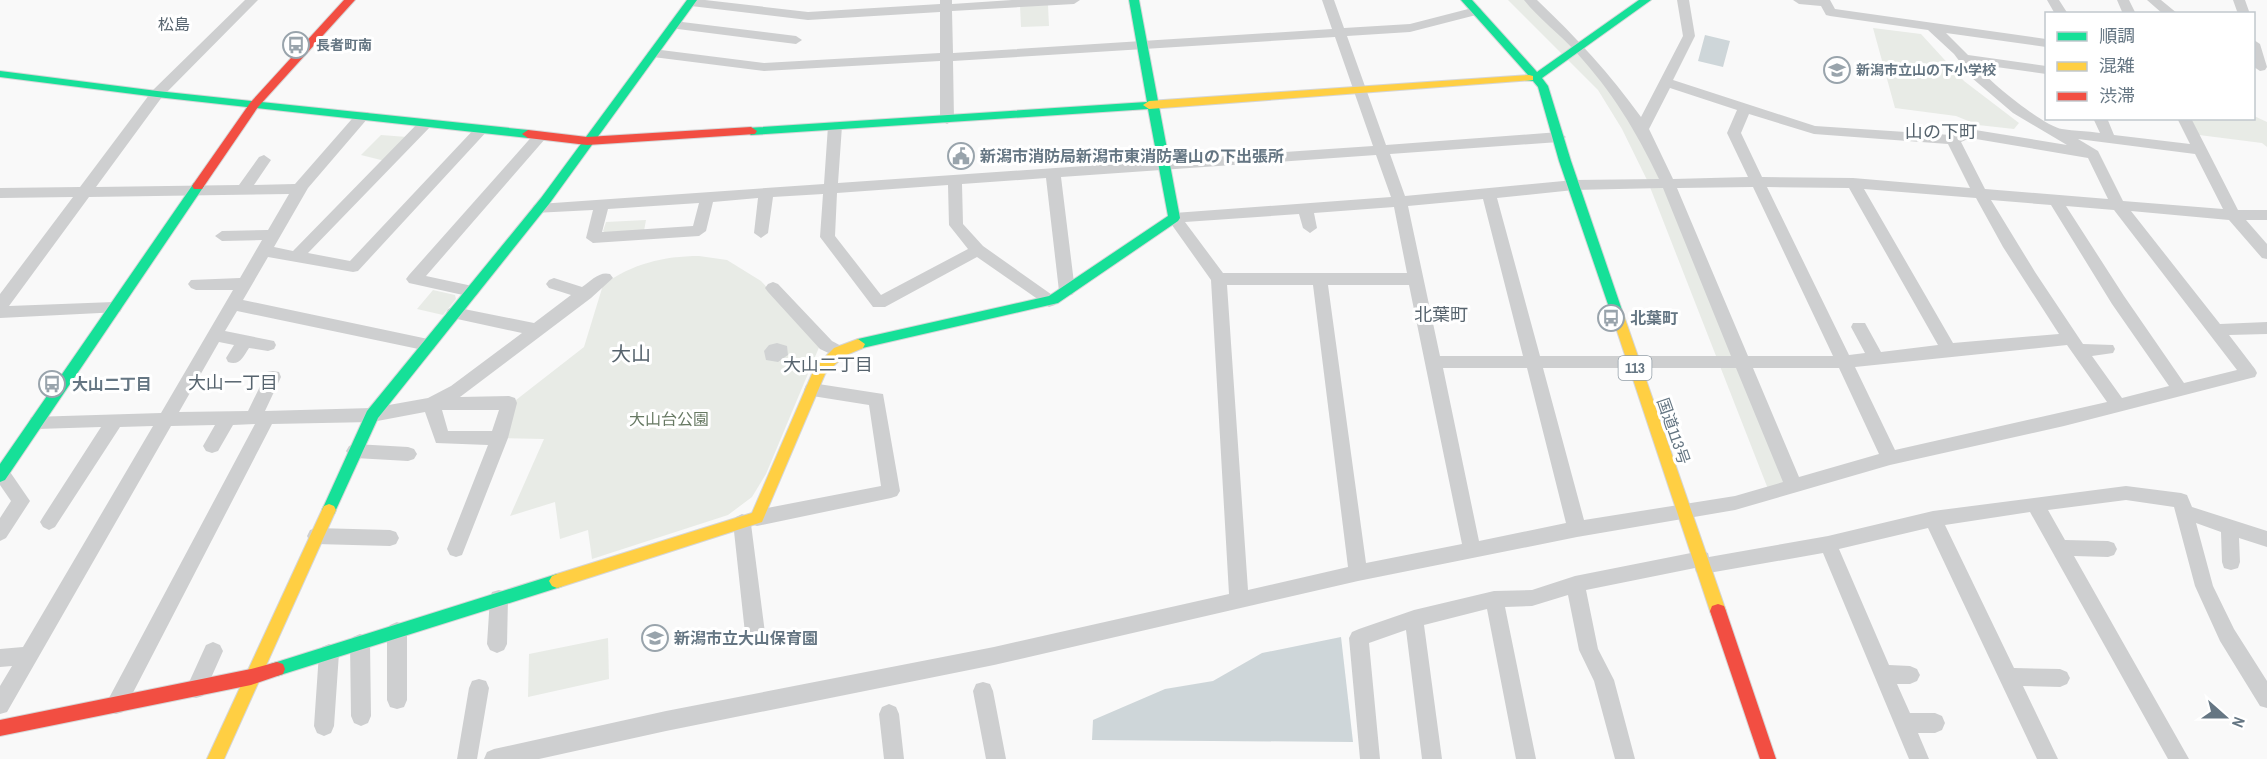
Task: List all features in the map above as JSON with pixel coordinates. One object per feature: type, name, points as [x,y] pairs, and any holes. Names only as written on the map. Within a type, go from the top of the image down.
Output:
[{"type":"main road","points":[[0,475],[254,105],[350,0]]},
{"type":"main road","points":[[0,728],[251,677],[749,520],[820,371],[839,352],[855,345],[1049,301],[1068,291],[1174,218],[1134,0]]},
{"type":"main road","name":"国道113号","points":[[1466,0],[1543,86],[1633,363],[1768,759]]},
{"type":"main road","points":[[0,74],[157,94],[363,114],[587,141],[947,120],[1537,77],[1646,0]]},
{"type":"main road","points":[[215,759],[372,415],[539,209],[692,1]]},
{"type":"street","points":[[0,306],[157,94],[252,0]]},
{"type":"street","points":[[692,1],[808,16],[853,7],[1074,0]]},
{"type":"street","points":[[1328,0],[1400,202],[1435,362],[1472,550]]},
{"type":"street","points":[[1530,0],[1580,48],[1613,87],[1642,129],[1668,183],[1793,485]]},
{"type":"street","points":[[1642,129],[1689,36],[1683,0]]},
{"type":"street","points":[[1799,0],[1825,2],[1830,12],[2045,43]]},
{"type":"street","points":[[2152,0],[2169,12]]},
{"type":"street","points":[[946,4],[947,120]]},
{"type":"street","points":[[653,53],[764,67],[1410,28],[1476,11]]},
{"type":"street","points":[[674,25],[796,40]]},
{"type":"street","points":[[494,759],[666,721],[994,656],[1358,573],[1577,529],[1735,503],[1890,458],[2249,373],[2118,205],[2093,154],[2018,110],[1977,75],[1964,58],[1932,27]]},
{"type":"street","points":[[2255,48],[2260,67]]},
{"type":"street","points":[[1964,58],[2045,70]]},
{"type":"street","points":[[1666,82],[1815,130],[1953,140],[1969,133],[2093,154]]},
{"type":"street","points":[[1745,108],[1734,133],[1890,458]]},
{"type":"street","points":[[0,705],[301,189],[363,114]]},
{"type":"street","points":[[2101,120],[2109,138]]},
{"type":"street","points":[[2185,120],[2233,215],[2267,254]]},
{"type":"street","points":[[297,256],[426,123]]},
{"type":"street","points":[[835,126],[827,237],[879,303],[978,250]]},
{"type":"street","points":[[265,250],[353,267],[482,129]]},
{"type":"street","points":[[2056,132],[2200,150]]},
{"type":"street","points":[[472,291],[414,279],[540,136]]},
{"type":"street","points":[[539,209],[1559,137]]},
{"type":"street","points":[[1953,140],[1978,193],[2075,345],[2118,405]]},
{"type":"street","points":[[244,189],[264,160]]},
{"type":"street","points":[[1053,173],[1068,291]]},
{"type":"street","points":[[955,180],[956,225],[978,250],[1049,301]]},
{"type":"street","points":[[1174,218],[1400,202],[1574,185],[1757,182],[1853,183],[2233,215],[2267,215]]},
{"type":"street","points":[[1853,183],[1948,350]]},
{"type":"street","points":[[0,194],[301,189]]},
{"type":"street","points":[[761,233],[766,194]]},
{"type":"street","points":[[1489,194],[1577,529]]},
{"type":"street","points":[[602,205],[593,238],[699,231],[706,198]]},
{"type":"street","points":[[2055,200],[2118,300],[2180,390]]},
{"type":"street","points":[[1305,207],[1310,228]]},
{"type":"street","points":[[1174,218],[1219,279],[1239,600]]},
{"type":"street","points":[[222,236],[274,235]]},
{"type":"street","points":[[431,404],[457,391],[605,278]]},
{"type":"street","points":[[1219,279],[1417,279]]},
{"type":"street","points":[[1320,279],[1358,573]]},
{"type":"street","points":[[196,284],[245,284]]},
{"type":"street","points":[[554,284],[585,294]]},
{"type":"street","points":[[773,288],[826,345],[839,352]]},
{"type":"street","points":[[233,304],[428,345]]},
{"type":"street","points":[[0,312],[114,308]]},
{"type":"street","points":[[454,313],[537,330]]},
{"type":"street","points":[[1859,327],[1876,358]]},
{"type":"street","points":[[2216,330],[2267,328]]},
{"type":"street","points":[[215,335],[268,345]]},
{"type":"street","points":[[234,358],[245,341]]},
{"type":"street","points":[[1435,362],[1845,362],[1948,350],[2075,345],[2107,350]]},
{"type":"street","points":[[116,705],[260,417],[273,376]]},
{"type":"street","points":[[755,633],[749,520],[891,491],[877,399],[812,390]]},
{"type":"street","points":[[37,422],[372,415],[431,404],[509,403],[499,438],[456,549]]},
{"type":"street","points":[[431,404],[442,438],[499,438]]},
{"type":"street","points":[[212,446],[228,418]]},
{"type":"street","points":[[49,522],[115,420]]},
{"type":"street","points":[[355,451],[408,454]]},
{"type":"street","points":[[0,475],[21,501],[0,534]]},
{"type":"street","points":[[1370,759],[1359,638],[1414,619],[1494,598],[1532,598],[1575,584],[1828,544],[1933,519],[2126,493],[2181,500],[2204,586],[2228,635],[2267,699]]},
{"type":"street","points":[[2036,504],[2179,759]]},
{"type":"street","points":[[2185,512],[2267,539]]},
{"type":"street","points":[[1933,519],[2048,759]]},
{"type":"street","points":[[2230,527],[2230,562]]},
{"type":"street","points":[[316,536],[390,538]]},
{"type":"street","points":[[1828,544],[1919,759]]},
{"type":"street","points":[[2060,548],[2108,549]]},
{"type":"street","points":[[1575,584],[1589,650],[1604,680],[1625,759]]},
{"type":"street","points":[[497,644],[500,598]]},
{"type":"street","points":[[1494,598],[1526,759]]},
{"type":"street","points":[[1414,619],[1432,759]]},
{"type":"street","points":[[397,631],[397,700]]},
{"type":"street","points":[[360,643],[361,716]]},
{"type":"street","points":[[196,688],[213,651]]},
{"type":"street","points":[[324,726],[329,653]]},
{"type":"street","points":[[0,658],[28,656]]},
{"type":"street","points":[[1883,674],[1910,675]]},
{"type":"street","points":[[2008,677],[2060,678]]},
{"type":"street","points":[[467,759],[479,688]]},
{"type":"street","points":[[983,691],[996,759]]},
{"type":"street","points":[[889,714],[894,759]]},
{"type":"street","points":[[1904,723],[1935,723]]},
{"type":"green space","points":[[1508,0],[1530,0],[1580,48],[1642,129],[1793,485],[1768,489],[1648,182],[1622,129],[1598,90]]},
{"type":"green space","points":[[1048,5],[1049,26],[1021,27],[1020,6]]},
{"type":"green space","points":[[1873,28],[1921,34],[1964,81],[2019,123],[2014,129],[1978,125],[1956,116],[1895,108]]},
{"type":"green space","points":[[2255,116],[2267,122],[2267,147],[2262,143],[2199,135],[2192,120],[2255,120]]},
{"type":"green space","points":[[381,135],[407,137],[385,161],[361,155]]},
{"type":"green space","points":[[646,220],[644,231],[607,234],[603,231],[606,222]]},
{"type":"green space","name":"大山台公園","points":[[699,256],[727,260],[761,281],[820,345],[766,474],[752,497],[728,515],[592,559],[588,530],[560,539],[555,502],[510,516],[544,439],[502,438],[516,400],[584,347],[603,285],[625,272],[648,263]]},
{"type":"green space","points":[[433,290],[455,295],[456,299],[443,315],[417,309]]},
{"type":"green space","points":[[608,638],[609,679],[528,697],[529,654]]},
{"type":"shaded area","points":[[1705,35],[1730,41],[1723,67],[1698,61]]},
{"type":"shaded area","points":[[1341,637],[1353,742],[1092,740],[1093,720],[1165,689],[1213,681],[1262,653]]},
{"type":"building","points":[[777,343],[787,346],[788,355],[778,362],[766,360],[764,351],[769,345]]},
{"type":"traffic: fast","points":[[329,510],[372,415],[545,201],[692,0]]},
{"type":"traffic: fast","points":[[858,344],[1053,300],[1174,218],[1134,0]]},
{"type":"traffic: fast","points":[[1466,0],[1509,45],[1543,86],[1565,161],[1618,316]]},
{"type":"traffic: fast","points":[[1529,78],[1537,77],[1646,0]]},
{"type":"traffic: fast","points":[[0,74],[157,94],[528,134]]},
{"type":"traffic: fast","points":[[751,131],[1149,105]]},
{"type":"traffic: fast","points":[[0,476],[198,186]]},
{"type":"traffic: fast","points":[[277,669],[557,581]]},
{"type":"traffic: slow","points":[[1149,105],[1529,78]]},
{"type":"traffic: slow","points":[[1618,316],[1718,611]]},
{"type":"traffic: slow","points":[[557,581],[757,518],[820,371],[839,352],[858,344]]},
{"type":"traffic: slow","points":[[215,759],[329,510]]},
{"type":"traffic: jam","points":[[198,186],[254,105],[350,0]]},
{"type":"traffic: jam","points":[[528,134],[587,141],[751,131]]},
{"type":"traffic: jam","points":[[1718,611],[1768,759]]},
{"type":"traffic: jam","points":[[0,728],[251,677],[277,669]]},
{"type":"place","name":"長者町南","points":[[296,45]]},
{"type":"place","name":"新潟市立山の下小学校","points":[[1837,70]]},
{"type":"place","name":"新潟市消防局新潟市東消防署山の下出張所","points":[[961,156]]},
{"type":"place","name":"北葉町","points":[[1611,318]]},
{"type":"place","name":"大山二丁目","points":[[52,384]]},
{"type":"place","name":"新潟市立大山保育園","points":[[655,638]]},
{"type":"district","name":"松島","points":[[174,24]]},
{"type":"district","name":"山の下町","points":[[1941,132]]},
{"type":"district","name":"北葉町","points":[[1441,315]]},
{"type":"district","name":"大山","points":[[631,354]]},
{"type":"district","name":"大山二丁目","points":[[828,365]]},
{"type":"district","name":"大山一丁目","points":[[233,383]]}]
